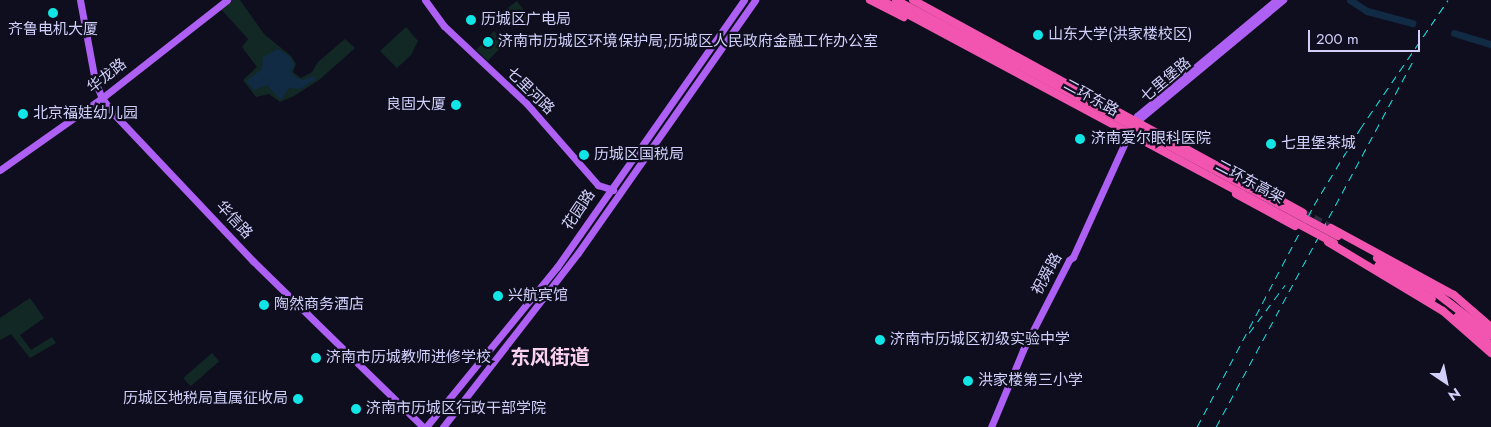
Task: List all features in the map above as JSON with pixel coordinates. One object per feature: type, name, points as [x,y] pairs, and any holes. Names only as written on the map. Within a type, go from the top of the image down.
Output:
[{"type":"highway","name":"二环东路","points":[[870,0],[1128,135],[1295,226]]},
{"type":"highway","name":"二环东高架","points":[[881,0],[1405,280],[1491,345]]},
{"type":"highway","name":"二环东高架","points":[[896,0],[1410,276],[1458,308],[1491,335]]},
{"type":"highway","name":"二环东路","points":[[912,0],[1134,123],[1303,213]]},
{"type":"highway","points":[[1331,228],[1454,295],[1491,328]]},
{"type":"highway","points":[[1324,240],[1443,311],[1491,353]]},
{"type":"main road","name":"华信路","points":[[80,0],[95,80],[102,98],[253,261],[424,427]]},
{"type":"main road","name":"华龙路","points":[[0,170],[102,98],[227,0]]},
{"type":"main road","name":"七里河路","points":[[425,0],[444,26],[527,104],[598,185],[610,190]]},
{"type":"main road","name":"花园路","points":[[424,427],[557,268],[610,190],[669,111],[744,0]]},
{"type":"main road","name":"花园路","points":[[443,427],[578,253],[621,188],[755,0]]},
{"type":"main road","name":"七里堡路","points":[[1128,135],[1134,123],[1145,109],[1276,0]]},
{"type":"main road","name":"七里堡路","points":[[1134,123],[1283,0]]},
{"type":"main road","name":"祝舜路","points":[[991,427],[1023,350],[1073,257],[1128,135]]},
{"type":"main road","points":[[610,190],[621,188]]},
{"type":"green space","points":[[233,0],[240,0],[264,34],[291,56],[296,64],[293,72],[301,78],[312,72],[318,62],[345,39],[355,48],[319,80],[294,96],[280,102],[269,94],[256,97],[243,80],[257,67],[242,47],[248,39],[221,9]]},
{"type":"green space","points":[[517,1],[529,17],[517,28],[503,11]]},
{"type":"green space","points":[[406,27],[418,41],[411,55],[397,68],[380,51]]},
{"type":"green space","points":[[494,31],[506,42],[488,61],[476,50]]},
{"type":"green space","points":[[30,298],[44,318],[20,335],[31,350],[52,337],[56,343],[30,358],[11,334],[0,340],[0,318]]},
{"type":"green space","points":[[212,353],[219,361],[191,386],[183,378]]},
{"type":"water","points":[[278,49],[290,57],[294,65],[291,72],[297,78],[303,80],[314,76],[316,79],[300,89],[289,88],[281,100],[267,85],[254,90],[246,81],[262,69],[263,57]]},
{"type":"waterway","points":[[1350,0],[1367,11],[1412,23]]},
{"type":"waterway","points":[[1454,33],[1491,44]]},
{"type":"tunnel","points":[[1303,213],[1331,228]]},
{"type":"railway","points":[[1197,427],[1314,205],[1360,129],[1448,0]]},
{"type":"railway","points":[[1216,427],[1414,60]]},
{"type":"railway","points":[[1249,333],[1285,285]]},
{"type":"place","name":"齐鲁电机大厦","points":[[53,13]]},
{"type":"place","name":"历城区广电局","points":[[471,20]]},
{"type":"place","name":"山东大学(洪家楼校区)","points":[[1038,35]]},
{"type":"place","name":"济南市历城区环境保护局;历城区人民政府金融工作办公室","points":[[488,42]]},
{"type":"place","name":"良固大厦","points":[[456,105]]},
{"type":"place","name":"北京福娃幼儿园","points":[[23,114]]},
{"type":"place","name":"济南爱尔眼科医院","points":[[1080,139]]},
{"type":"place","name":"七里堡茶城","points":[[1271,144]]},
{"type":"place","name":"历城区国税局","points":[[584,155]]},
{"type":"place","name":"兴航宾馆","points":[[498,296]]},
{"type":"place","name":"陶然商务酒店","points":[[264,305]]},
{"type":"place","name":"济南市历城区初级实验中学","points":[[880,340]]},
{"type":"place","name":"济南市历城教师进修学校","points":[[316,358]]},
{"type":"place","name":"洪家楼第三小学","points":[[968,381]]},
{"type":"place","name":"历城区地税局直属征收局","points":[[298,399]]},
{"type":"place","name":"济南市历城区行政干部学院","points":[[356,409]]},
{"type":"district","name":"东风街道","points":[[550,357]]}]
